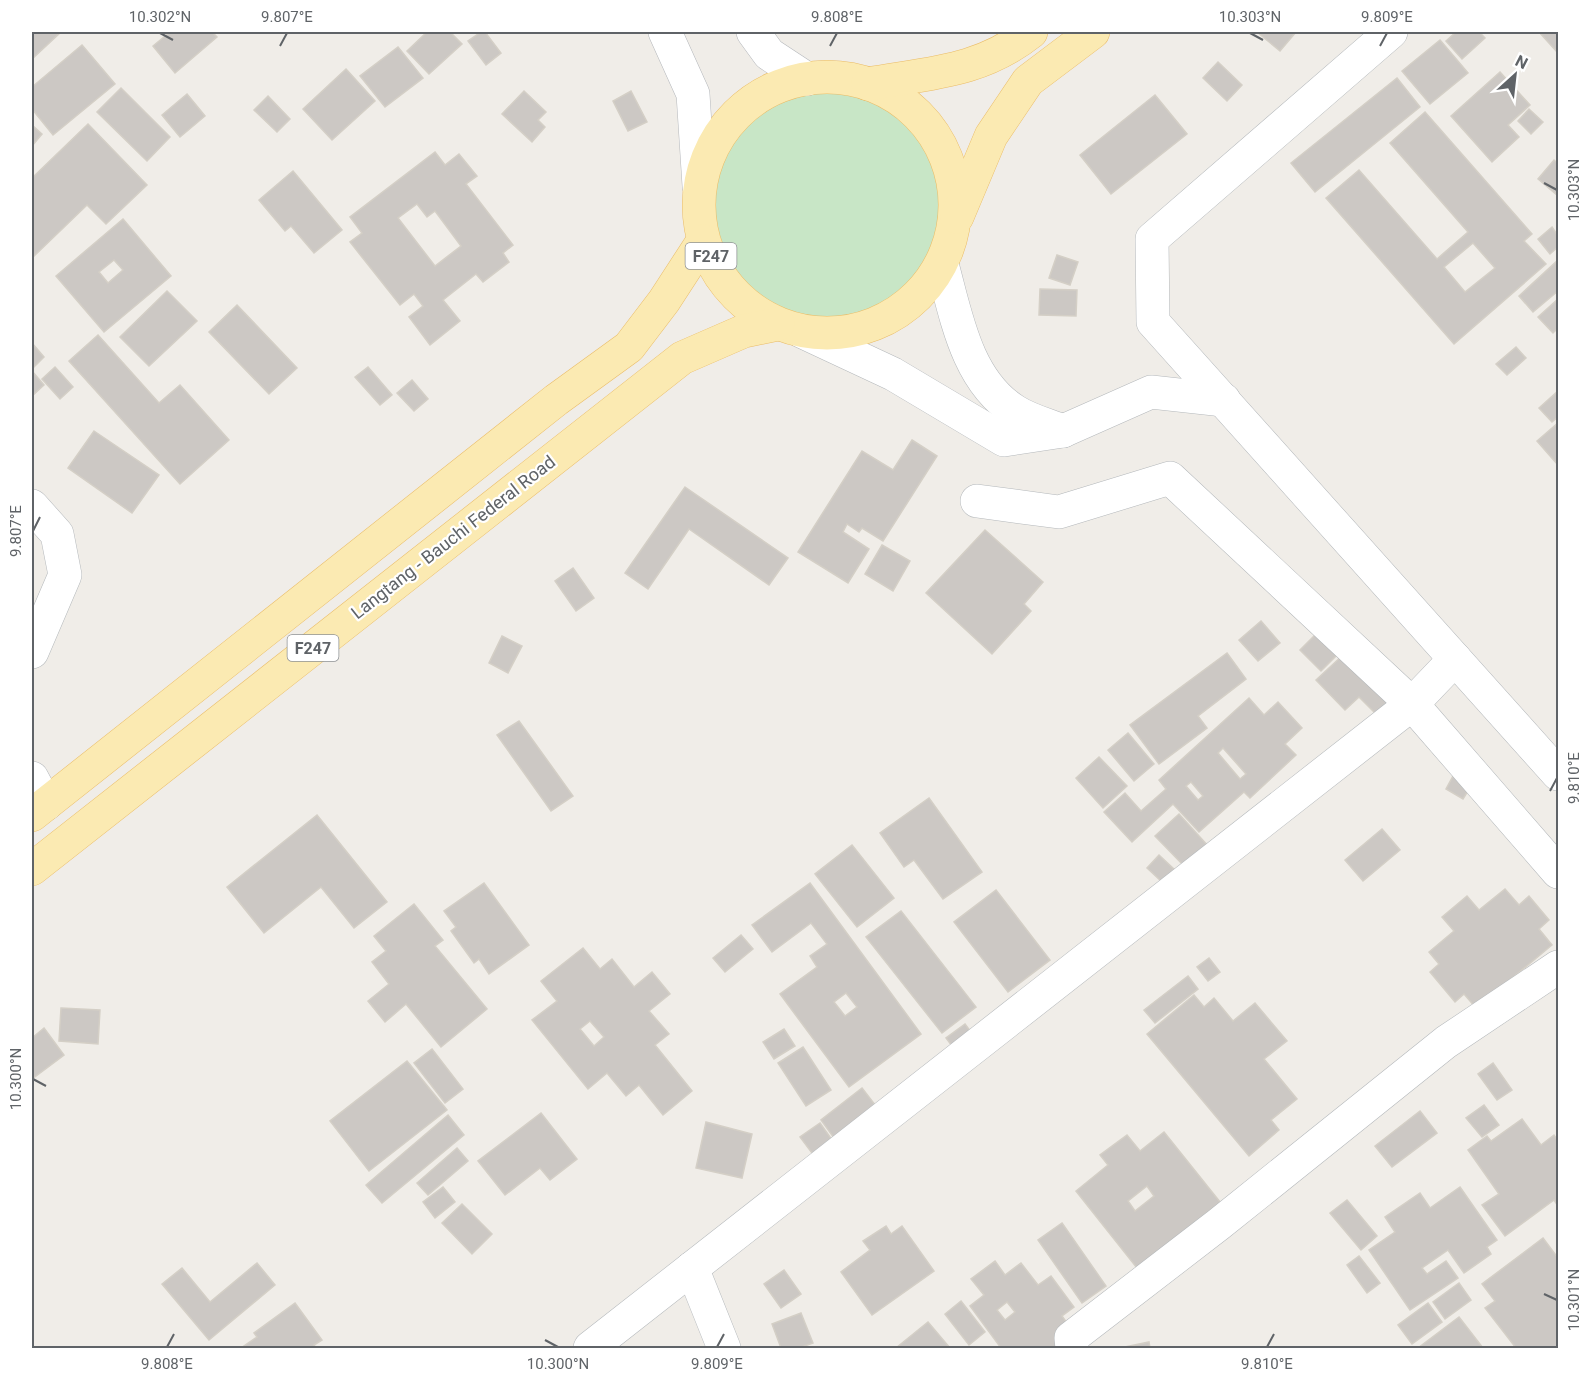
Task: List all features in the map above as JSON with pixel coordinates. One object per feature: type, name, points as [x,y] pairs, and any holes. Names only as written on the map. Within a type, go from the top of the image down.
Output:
[{"type":"main road","name":"F247","points":[[868,84],[981,63],[1011,47],[1031,32]]},
{"type":"main road","name":"F247","points":[[954,224],[954,189],[945,154],[926,124],[900,100],[868,84],[837,78],[807,79],[768,91],[735,115],[712,147],[699,186],[699,213],[703,241],[720,276],[745,304],[790,328],[843,333],[883,321],[918,297],[942,264],[954,224],[991,136],[1028,81],[1093,32]]},
{"type":"main road","name":"F247","points":[[36,799],[538,414],[629,347],[664,301],[703,241]]},
{"type":"main road","name":"Langtang - Bauchi Federal Road","points":[[32,869],[682,358],[744,331],[790,328]]},
{"type":"street","points":[[665,32],[693,94],[699,186]]},
{"type":"street","points":[[753,32],[769,54],[807,79]]},
{"type":"street","points":[[1391,32],[1152,239],[1153,322],[1558,774]]},
{"type":"street","points":[[942,264],[965,345],[986,383],[1015,411],[1063,431]]},
{"type":"street","points":[[790,328],[893,375],[1004,440],[1063,431],[1151,392],[1224,400]]},
{"type":"street","points":[[977,501],[1059,513],[1170,478],[1412,704],[1558,872]]},
{"type":"street","points":[[32,506],[57,534],[66,575],[32,652]]},
{"type":"street","points":[[590,1348],[1412,704],[1455,659]]},
{"type":"street","points":[[1072,1348],[1071,1338],[1219,1224],[1446,1042],[1558,967]]},
{"type":"street","points":[[692,1268],[724,1348]]},
{"type":"green space","points":[[826,92],[848,94],[870,101],[889,111],[914,134],[926,152],[935,173],[940,206],[938,228],[931,250],[921,269],[898,294],[880,306],[859,315],[826,320],[804,318],[782,311],[763,301],[738,278],[726,260],[717,239],[712,206],[714,184],[721,162],[731,143],[754,118],[772,106],[793,97]]},
{"type":"building","points":[[32,32],[61,32],[32,59]]},
{"type":"building","points":[[170,32],[212,32],[217,37],[175,73],[153,46]]},
{"type":"building","points":[[427,32],[450,32],[462,44],[429,74],[407,51]]},
{"type":"building","points":[[481,32],[485,32],[501,53],[486,65],[468,41]]},
{"type":"building","points":[[1257,32],[1296,32],[1280,51]]},
{"type":"building","points":[[1456,32],[1479,32],[1485,38],[1462,59],[1446,41]]},
{"type":"building","points":[[1539,32],[1558,32],[1558,53]]},
{"type":"building","points":[[1440,40],[1468,73],[1430,104],[1402,71]]},
{"type":"building","points":[[82,45],[115,84],[53,135],[32,109],[32,87]]},
{"type":"building","points":[[398,47],[423,78],[385,107],[360,76]]},
{"type":"building","points":[[1218,62],[1242,85],[1227,101],[1203,78]]},
{"type":"building","points":[[346,69],[375,101],[332,140],[303,109]]},
{"type":"building","points":[[1500,72],[1530,105],[1508,125],[1519,137],[1492,162],[1451,116]]},
{"type":"building","points":[[1397,78],[1420,107],[1315,192],[1291,163]]},
{"type":"building","points":[[121,88],[170,137],[147,161],[97,112]]},
{"type":"building","points":[[524,91],[546,112],[538,120],[545,127],[532,142],[502,114]]},
{"type":"building","points":[[631,91],[647,122],[628,131],[613,101]]},
{"type":"building","points":[[187,94],[205,116],[180,137],[162,115]]},
{"type":"building","points":[[1155,95],[1187,134],[1111,194],[1080,155]]},
{"type":"building","points":[[268,96],[290,119],[277,132],[254,110]]},
{"type":"building","points":[[1529,109],[1543,122],[1531,134],[1518,121]]},
{"type":"building","points":[[1425,112],[1532,234],[1524,241],[1546,264],[1454,344],[1326,198],[1359,170],[1437,259],[1468,232],[1390,143]],"holes":[[[1473,243],[1495,268],[1465,292],[1444,267]]]},
{"type":"building","points":[[88,124],[147,185],[106,224],[87,205],[33,257],[32,178]]},
{"type":"building","points":[[32,125],[42,134],[32,146]]},
{"type":"building","points":[[435,152],[445,165],[459,154],[477,176],[466,184],[513,245],[503,253],[509,262],[483,282],[476,274],[443,300],[460,321],[430,345],[409,317],[423,306],[414,294],[400,305],[350,242],[362,233],[350,217]],"holes":[[[417,204],[427,217],[435,211],[461,246],[435,266],[398,218]]]},
{"type":"building","points":[[1554,160],[1558,164],[1558,196],[1538,179]]},
{"type":"building","points":[[293,171],[342,230],[314,253],[291,226],[285,231],[259,200]]},
{"type":"building","points":[[123,219],[171,276],[104,332],[56,276]],"holes":[[[114,260],[123,270],[108,283],[99,272]]]},
{"type":"building","points":[[1552,227],[1558,236],[1558,247],[1550,254],[1538,239]]},
{"type":"building","points":[[1057,255],[1078,262],[1070,285],[1049,278]]},
{"type":"building","points":[[1558,260],[1558,291],[1533,312],[1519,296]]},
{"type":"building","points":[[1040,289],[1077,290],[1076,316],[1039,315]]},
{"type":"building","points":[[167,291],[197,321],[149,366],[120,337]]},
{"type":"building","points":[[1558,299],[1558,328],[1553,333],[1538,317]]},
{"type":"building","points":[[237,305],[297,368],[269,394],[209,332]]},
{"type":"building","points":[[98,335],[159,403],[180,385],[229,440],[180,484],[69,361]]},
{"type":"building","points":[[32,343],[44,357],[32,369]]},
{"type":"building","points":[[1516,347],[1526,358],[1507,375],[1496,364]]},
{"type":"building","points":[[55,367],[73,387],[60,399],[42,379]]},
{"type":"building","points":[[368,367],[392,395],[380,405],[355,377]]},
{"type":"building","points":[[32,371],[44,385],[32,396]]},
{"type":"building","points":[[412,380],[428,399],[414,411],[397,393]]},
{"type":"building","points":[[1558,391],[1558,417],[1552,422],[1539,408]]},
{"type":"building","points":[[1558,423],[1558,465],[1537,441]]},
{"type":"building","points":[[94,431],[159,475],[132,513],[68,468]]},
{"type":"building","points":[[912,440],[937,456],[883,541],[862,528],[859,532],[847,524],[843,532],[869,549],[848,583],[798,552],[862,451],[893,470]]},
{"type":"building","points":[[685,487],[788,558],[769,585],[689,529],[648,589],[625,573]]},
{"type":"building","points":[[985,530],[1043,582],[1024,604],[1031,611],[992,654],[926,593]]},
{"type":"building","points":[[882,545],[910,561],[893,591],[865,574]]},
{"type":"building","points":[[573,568],[594,598],[576,611],[555,581]]},
{"type":"building","points":[[1261,621],[1280,643],[1258,661],[1239,640]]},
{"type":"building","points":[[1320,630],[1341,651],[1321,671],[1300,650]]},
{"type":"building","points":[[502,636],[522,646],[508,673],[489,663]]},
{"type":"building","points":[[1227,653],[1246,679],[1198,716],[1207,728],[1159,764],[1130,725]]},
{"type":"building","points":[[1343,655],[1389,704],[1377,715],[1359,697],[1345,710],[1316,680]]},
{"type":"building","points":[[1249,698],[1264,715],[1278,702],[1302,728],[1285,744],[1296,755],[1250,798],[1244,792],[1199,832],[1173,804],[1132,842],[1104,812],[1125,793],[1141,811],[1166,789],[1159,780]],"holes":[[[1223,748],[1246,774],[1240,779],[1218,753]],[[1191,782],[1203,796],[1198,800],[1186,786]]]},
{"type":"building","points":[[519,721],[573,796],[551,811],[497,735]]},
{"type":"building","points":[[1128,733],[1154,764],[1134,781],[1108,750]]},
{"type":"building","points":[[1099,757],[1127,786],[1103,808],[1076,778]]},
{"type":"building","points":[[1453,776],[1471,786],[1463,799],[1446,789]]},
{"type":"building","points":[[929,798],[982,872],[943,899],[914,860],[904,867],[880,833]]},
{"type":"building","points":[[1179,814],[1209,847],[1186,868],[1155,836]]},
{"type":"building","points":[[317,815],[387,902],[354,928],[321,887],[264,933],[227,887]]},
{"type":"building","points":[[1382,829],[1400,850],[1363,881],[1345,860]]},
{"type":"building","points":[[852,845],[894,898],[857,927],[815,874]]},
{"type":"building","points":[[1159,855],[1174,869],[1162,882],[1147,868]]},
{"type":"building","points":[[484,883],[529,945],[489,974],[479,959],[474,963],[451,931],[456,927],[444,911]]},
{"type":"building","points":[[810,883],[921,1034],[849,1087],[780,994],[817,967],[810,956],[827,944],[811,923],[772,952],[752,925]],"holes":[[[846,993],[857,1007],[845,1016],[834,1002]]]},
{"type":"building","points":[[1505,889],[1519,905],[1529,896],[1549,920],[1539,929],[1552,945],[1476,1008],[1464,994],[1455,1002],[1430,972],[1439,964],[1429,952],[1454,931],[1442,917],[1467,896],[1479,910]]},
{"type":"building","points":[[996,890],[1050,960],[1008,992],[954,922]]},
{"type":"building","points":[[414,904],[443,940],[435,946],[487,1009],[441,1047],[406,1004],[385,1022],[368,1001],[389,984],[372,962],[386,951],[374,936]]},
{"type":"building","points":[[901,911],[976,1007],[942,1033],[866,937]]},
{"type":"building","points":[[741,935],[753,949],[725,972],[713,958]]},
{"type":"building","points":[[583,948],[600,969],[612,959],[634,987],[652,972],[670,994],[649,1011],[669,1034],[655,1045],[692,1091],[663,1115],[639,1085],[626,1096],[607,1073],[588,1089],[532,1020],[557,1001],[541,981]],"holes":[[[590,1021],[604,1037],[594,1046],[580,1029]]]},
{"type":"building","points":[[1209,958],[1220,972],[1208,981],[1197,967]]},
{"type":"building","points":[[1188,976],[1198,989],[1155,1023],[1144,1010]]},
{"type":"building","points":[[1194,995],[1204,1007],[1214,998],[1233,1021],[1255,1003],[1287,1041],[1264,1059],[1297,1099],[1271,1120],[1279,1130],[1249,1156],[1147,1034]]},
{"type":"building","points":[[61,1008],[100,1010],[98,1044],[59,1041]]},
{"type":"building","points":[[965,1024],[974,1036],[955,1050],[946,1038]]},
{"type":"building","points":[[44,1028],[64,1055],[32,1079],[32,1038]]},
{"type":"building","points":[[784,1029],[795,1046],[774,1059],[763,1042]]},
{"type":"building","points":[[803,1047],[831,1090],[806,1106],[778,1063]]},
{"type":"building","points":[[432,1049],[463,1089],[445,1103],[414,1063]]},
{"type":"building","points":[[407,1061],[447,1110],[369,1171],[330,1121]]},
{"type":"building","points":[[1493,1063],[1512,1090],[1497,1100],[1478,1074]]},
{"type":"building","points":[[862,1088],[876,1106],[834,1138],[821,1120]]},
{"type":"building","points":[[1484,1105],[1499,1125],[1482,1137],[1466,1118]]},
{"type":"building","points":[[1420,1111],[1437,1133],[1392,1167],[1375,1146]]},
{"type":"building","points":[[541,1113],[577,1159],[550,1180],[540,1168],[505,1195],[478,1161]]},
{"type":"building","points":[[448,1115],[464,1135],[382,1203],[366,1185]]},
{"type":"building","points":[[1522,1119],[1541,1145],[1554,1135],[1558,1141],[1558,1206],[1554,1200],[1505,1236],[1482,1205],[1499,1194],[1468,1150],[1487,1136],[1491,1141]]},
{"type":"building","points":[[706,1122],[752,1134],[742,1178],[696,1168]]},
{"type":"building","points":[[820,1123],[835,1144],[815,1157],[800,1137]]},
{"type":"building","points":[[1164,1132],[1220,1202],[1137,1268],[1076,1191],[1108,1165],[1100,1155],[1127,1135],[1140,1151]],"holes":[[[1147,1186],[1154,1196],[1135,1211],[1128,1201]]]},
{"type":"building","points":[[457,1148],[468,1161],[428,1195],[417,1183]]},
{"type":"building","points":[[443,1187],[455,1202],[435,1218],[423,1202]]},
{"type":"building","points":[[1460,1187],[1497,1240],[1487,1247],[1491,1254],[1464,1273],[1448,1250],[1422,1268],[1427,1274],[1446,1261],[1458,1278],[1410,1310],[1369,1250],[1395,1232],[1385,1217],[1420,1193],[1430,1208]]},
{"type":"building","points":[[1347,1200],[1377,1236],[1361,1250],[1330,1213]]},
{"type":"building","points":[[462,1204],[492,1234],[472,1254],[442,1223]]},
{"type":"building","points":[[1062,1223],[1106,1286],[1082,1303],[1038,1240]]},
{"type":"building","points":[[886,1226],[891,1234],[902,1226],[934,1271],[872,1315],[841,1272],[870,1250],[863,1241]]},
{"type":"building","points":[[1543,1238],[1558,1258],[1558,1348],[1516,1348],[1485,1308],[1495,1301],[1482,1284]]},
{"type":"building","points":[[1359,1256],[1380,1283],[1367,1293],[1347,1265]]},
{"type":"building","points":[[995,1261],[1005,1275],[1021,1263],[1038,1285],[1051,1276],[1074,1307],[1062,1316],[1074,1333],[1053,1348],[1001,1348],[970,1306],[984,1295],[971,1279]],"holes":[[[1007,1302],[1015,1312],[1005,1320],[997,1310]]]},
{"type":"building","points":[[257,1263],[275,1285],[209,1340],[162,1284],[182,1268],[210,1302]]},
{"type":"building","points":[[784,1270],[801,1294],[781,1308],[764,1284]]},
{"type":"building","points":[[1459,1283],[1471,1300],[1445,1319],[1433,1302]]},
{"type":"building","points":[[961,1301],[985,1332],[969,1345],[945,1314]]},
{"type":"building","points":[[295,1303],[322,1340],[314,1345],[316,1348],[241,1348],[257,1337],[254,1333]]},
{"type":"building","points":[[1428,1303],[1442,1322],[1412,1344],[1398,1325]]},
{"type":"building","points":[[801,1313],[813,1343],[799,1348],[781,1348],[772,1324]]},
{"type":"building","points":[[1459,1317],[1483,1348],[1418,1348]]},
{"type":"building","points":[[928,1322],[950,1348],[896,1348]]},
{"type":"building","points":[[1149,1342],[1150,1348],[1125,1347]]}]
